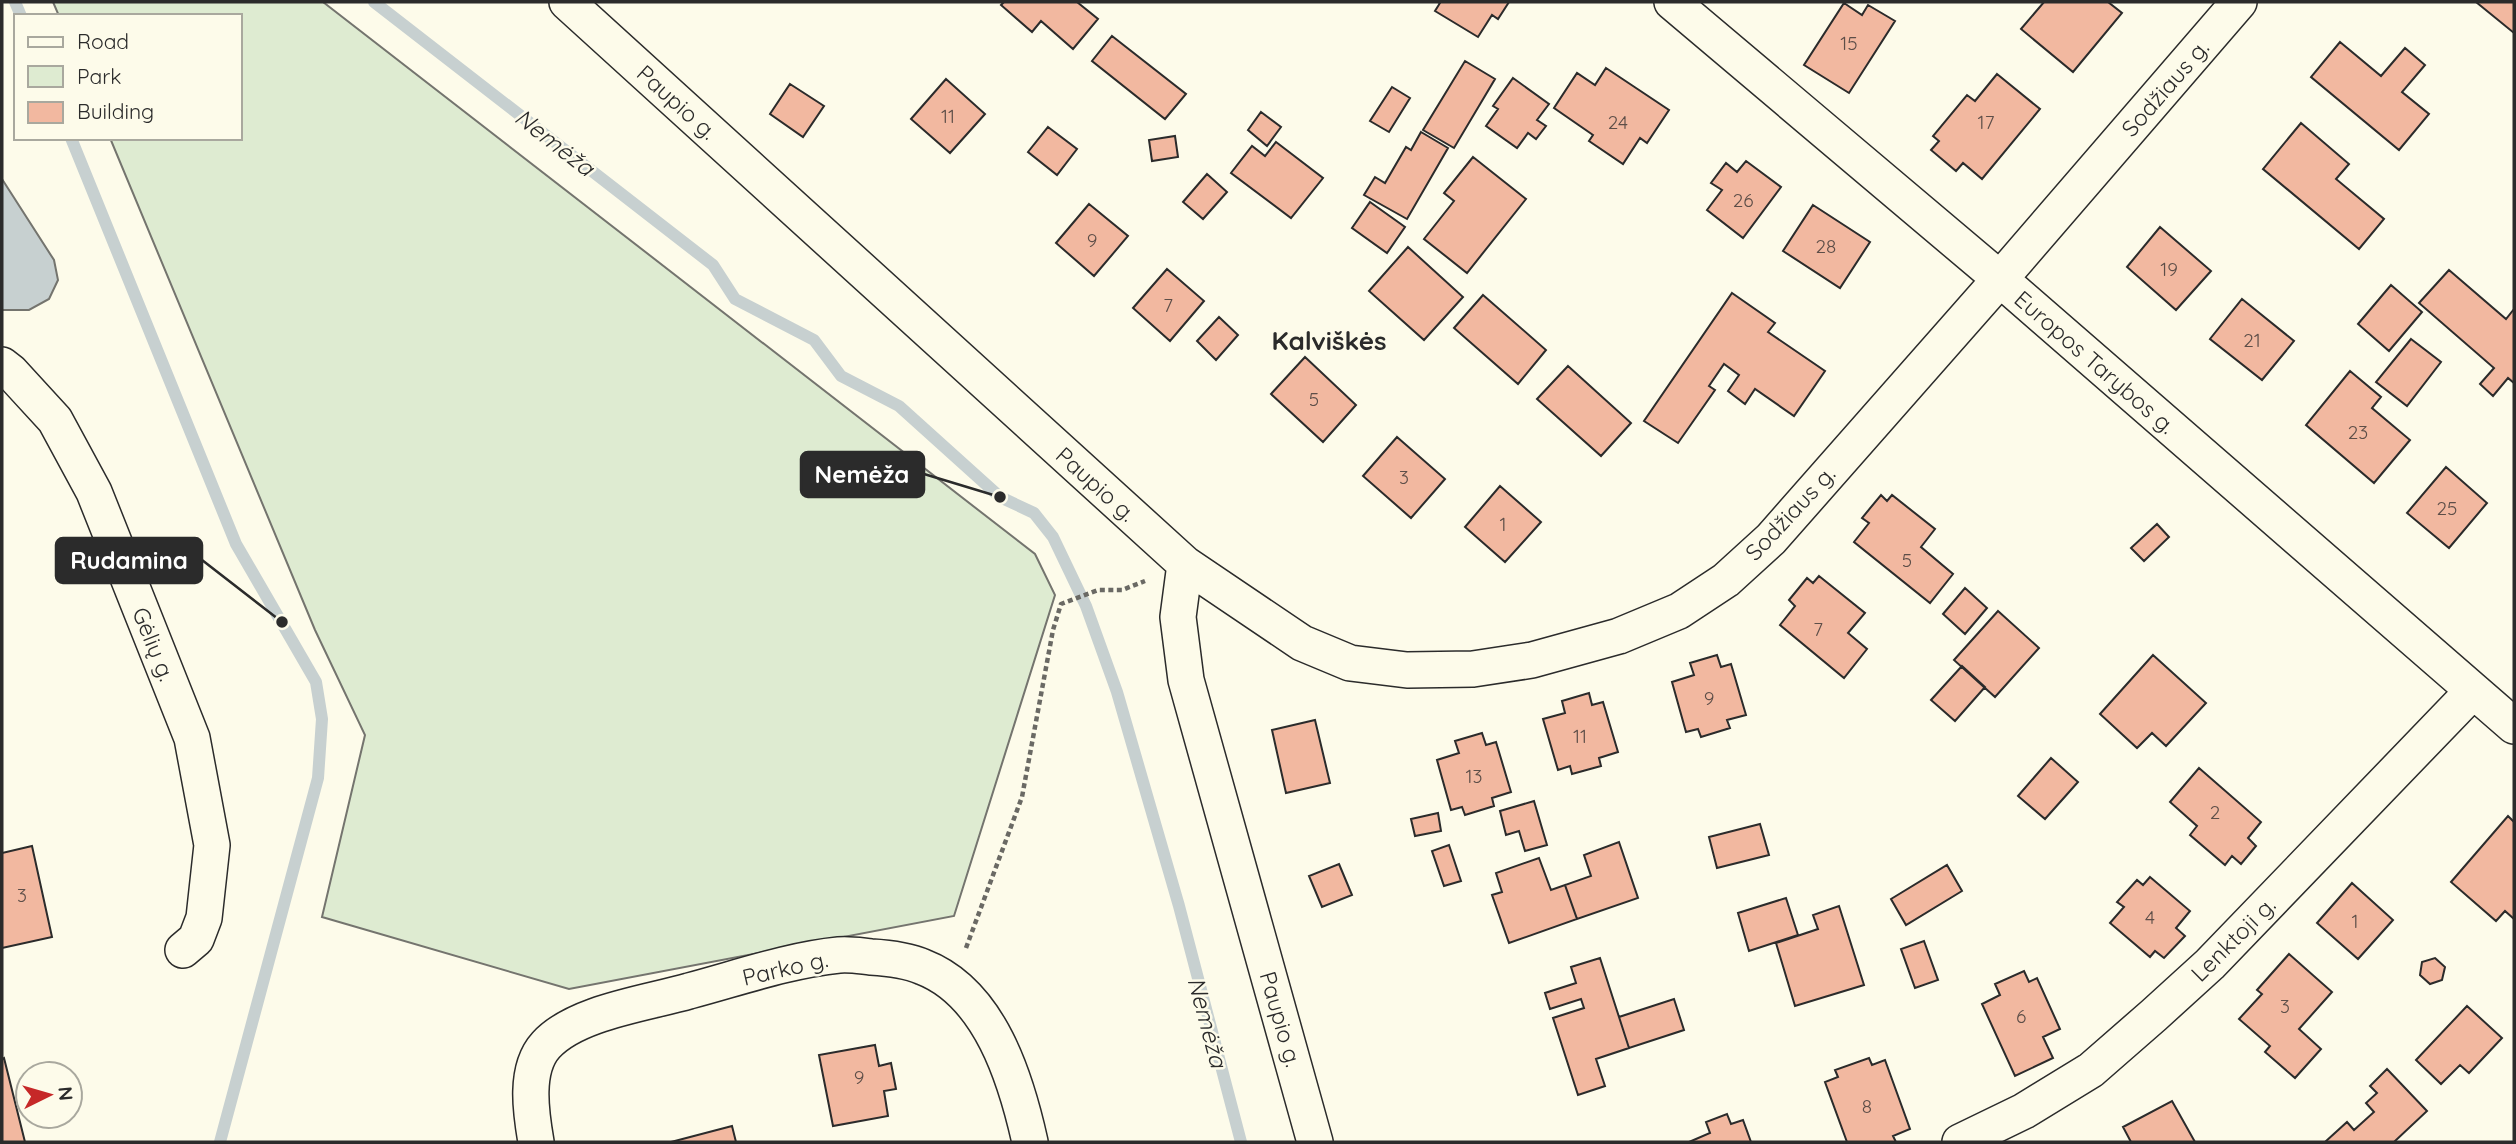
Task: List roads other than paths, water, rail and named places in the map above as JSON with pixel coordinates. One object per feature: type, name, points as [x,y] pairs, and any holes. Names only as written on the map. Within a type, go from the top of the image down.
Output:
[{"type":"street","name":"Paupio g.","points":[[567,2],[1185,564],[1178,617],[1186,680],[1315,1142]]},
{"type":"street","name":"Europos Tarybos g.","points":[[1672,2],[2000,279],[2514,726]]},
{"type":"street","name":"Sodžiaus g.","points":[[1185,564],[1302,643],[1350,663],[1407,670],[1473,669],[1532,660],[1619,636],[1679,611],[1726,580],[1762,547],[2000,279],[2239,2]]},
{"type":"street","name":"Gėlių g.","points":[[2,365],[55,420],[94,492],[192,738],[212,845],[204,918],[196,939],[183,950]]},
{"type":"street","name":"Lenktoji g.","points":[[1960,1142],[2024,1111],[2091,1070],[2144,1024],[2210,964],[2472,692]]},
{"type":"street","name":"Parko g.","points":[[536,1142],[531,1110],[534,1069],[545,1046],[564,1030],[598,1016],[802,961],[842,955],[895,959],[925,967],[955,987],[982,1016],[1004,1053],[1021,1103],[1030,1142]]},
{"type":"waterway","points":[[15,2],[20,14]]},
{"type":"waterway","name":"Nemėža","points":[[374,2],[713,265],[735,299],[814,340],[841,376],[899,406],[1000,497],[1034,513],[1053,537],[1086,606],[1117,692],[1179,906],[1241,1142]]},
{"type":"waterway","points":[[72,140],[236,544],[316,682],[322,719],[318,778],[220,1142]]},
{"type":"place","name":"Nemėža","points":[[1000,497]]},
{"type":"place","name":"Rudamina","points":[[282,622]]},
{"type":"district","name":"Kalviškės","points":[[1329,340]]}]
